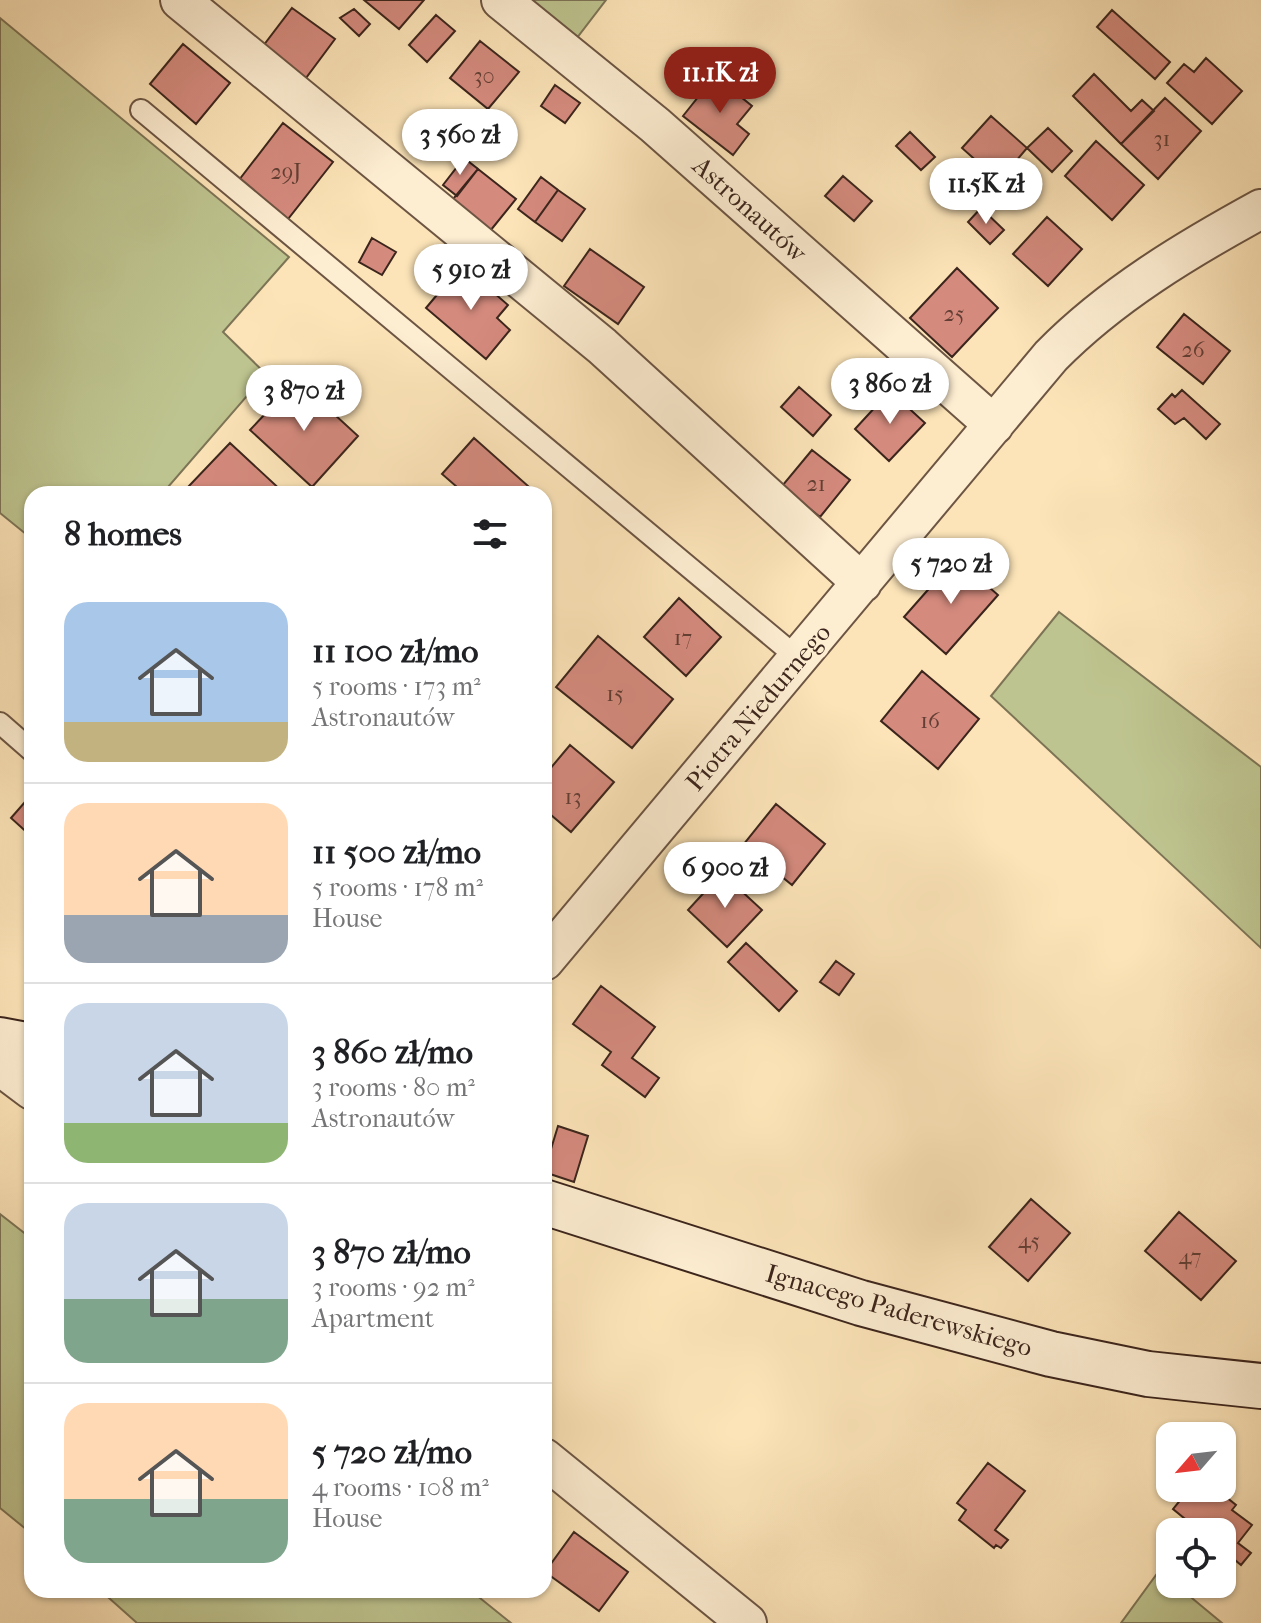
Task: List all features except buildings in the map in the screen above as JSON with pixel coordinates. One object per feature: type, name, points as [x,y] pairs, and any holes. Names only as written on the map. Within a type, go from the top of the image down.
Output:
[{"type":"street","points":[[180,0],[602,346],[862,583]]},
{"type":"street","name":"Astronautów","points":[[501,0],[655,125],[994,425]]},
{"type":"street","name":"Piotra Niedurnego","points":[[552,952],[1068,338],[1189,248],[1261,209]]},
{"type":"street","points":[[0,1040],[24,1044]]},
{"type":"street","points":[[0,1066],[24,1084]]},
{"type":"street","name":"Ignacego Paderewskiego","points":[[552,1205],[861,1303],[1051,1354],[1148,1374],[1261,1386]]},
{"type":"street","points":[[552,1465],[747,1623]]},
{"type":"lane","points":[[141,110],[799,659]]},
{"type":"lane","points":[[0,723],[24,744]]},
{"type":"green space","points":[[520,0],[606,0],[573,43]]},
{"type":"green space","points":[[0,18],[289,257],[223,332],[266,374],[169,486],[24,486],[24,532],[0,513]]},
{"type":"green space","points":[[1059,612],[1261,767],[1261,948],[991,696]]},
{"type":"green space","points":[[0,1214],[24,1233],[24,1528],[0,1508]]},
{"type":"green space","points":[[1156,1575],[1156,1598],[1192,1598],[1222,1623],[1121,1623]]},
{"type":"green space","points":[[109,1598],[480,1598],[511,1623],[137,1623]]}]
